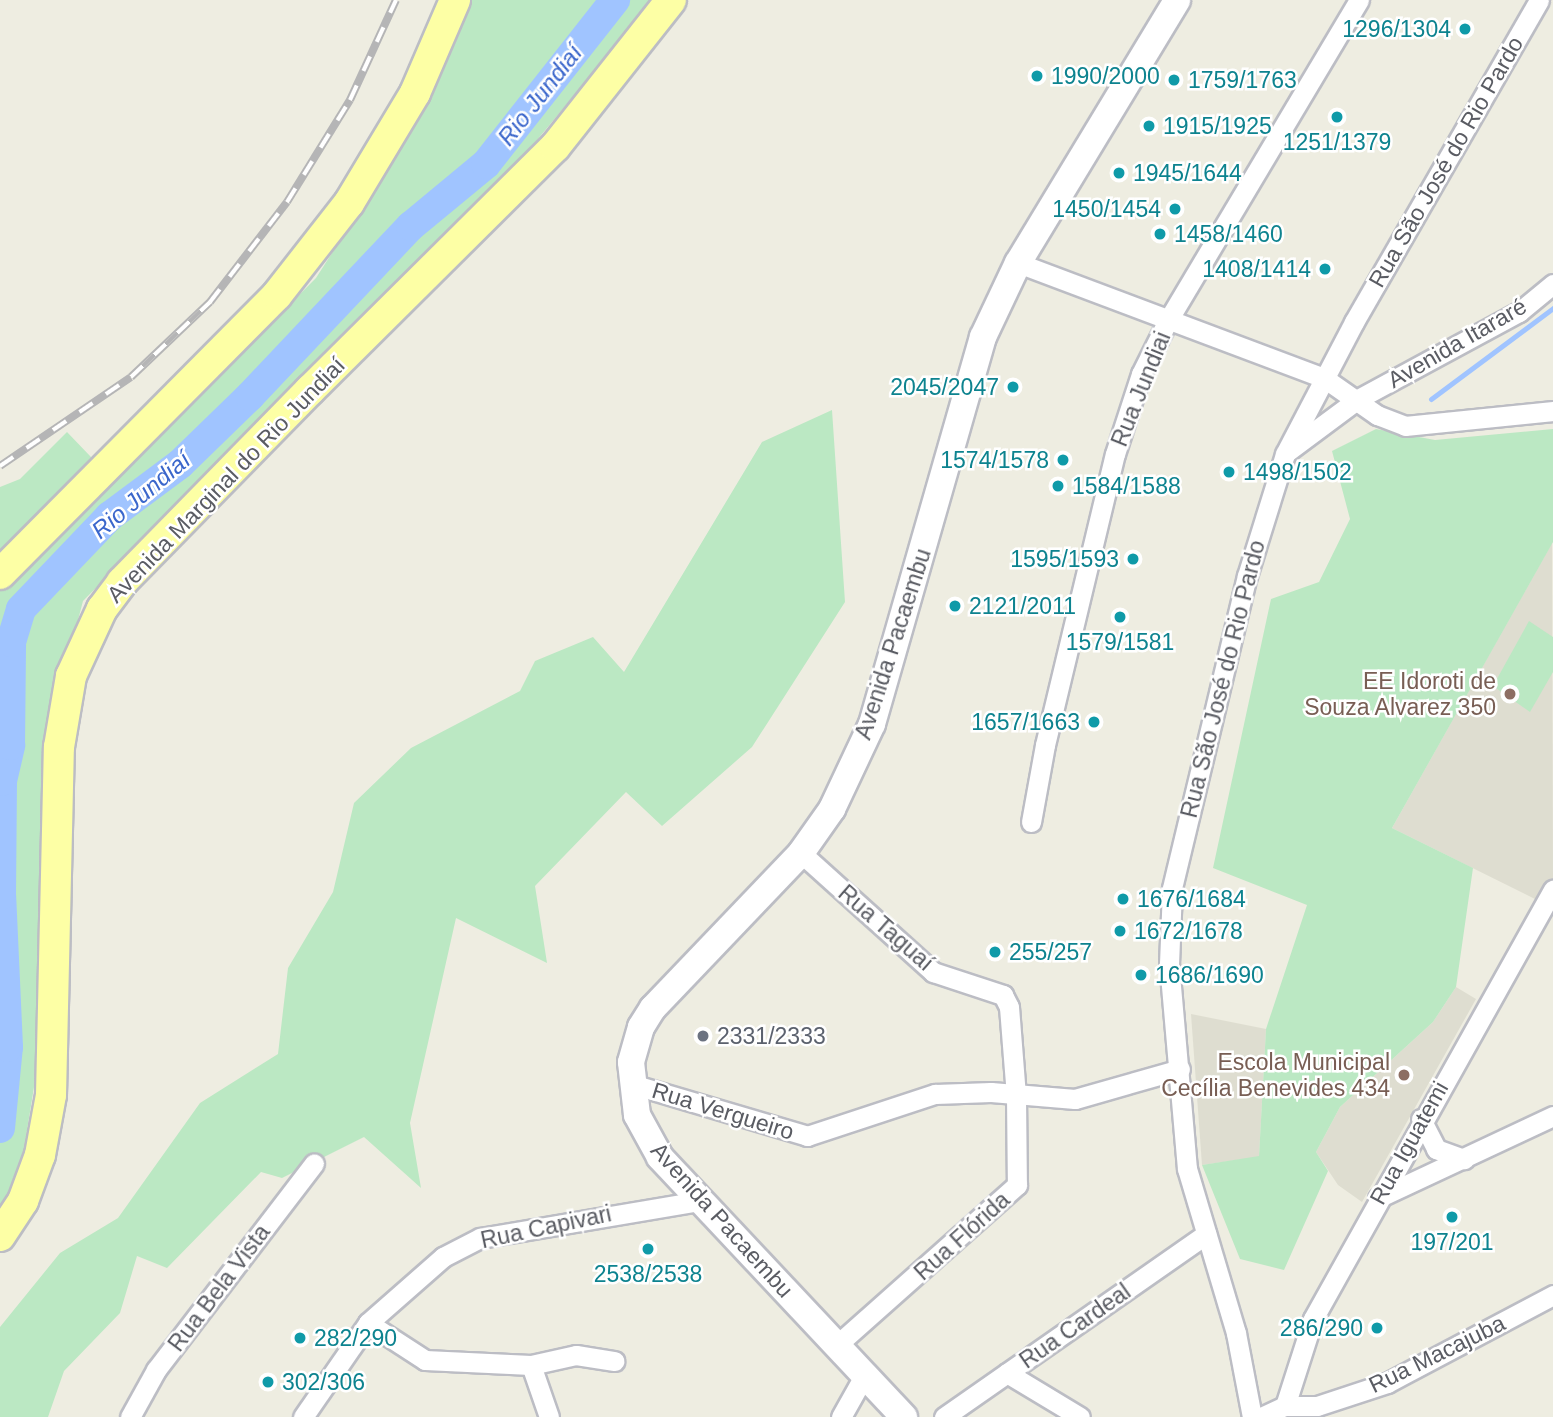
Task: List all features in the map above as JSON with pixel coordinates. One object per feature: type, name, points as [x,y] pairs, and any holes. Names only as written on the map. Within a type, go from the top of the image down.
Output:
[{"type":"main road","points":[[0,574],[285,285],[349,203],[415,93],[455,0]]},
{"type":"main road","name":"Avenida Marginal do Rio Jundiaí","points":[[0,1236],[23,1200],[40,1154],[51,1095],[60,747],[71,676],[102,609],[122,582],[303,397],[555,147],[671,0]]},
{"type":"main road","name":"Avenida Pacaembu","points":[[904,1417],[698,1201],[643,1133],[632,1084],[631,1062],[641,1027],[653,1009],[801,853],[832,809],[872,724],[983,337],[1018,263],[1177,0]]},
{"type":"street","name":"Rua Jundiai","points":[[1031,822],[1045,745],[1115,454],[1142,374],[1167,322],[1359,0]]},
{"type":"street","name":"Rua São José do Rio Pardo","points":[[1252,1417],[1236,1333],[1187,1168],[1169,964],[1172,888],[1247,576],[1285,454],[1324,378],[1539,0]]},
{"type":"street","points":[[1018,263],[1167,322],[1324,378],[1358,399],[1377,415],[1405,426],[1440,426],[1553,411]]},
{"type":"street","name":"Avenida Itararé","points":[[1285,454],[1358,399],[1518,312],[1553,284]]},
{"type":"street","name":"Rua Taguaí","points":[[801,853],[933,972],[1003,995],[1009,1007],[1016,1096]]},
{"type":"street","name":"Rua Iguatemi","points":[[1284,1406],[1313,1319],[1421,1119],[1553,889]]},
{"type":"street","name":"Rua Vergueiro","points":[[632,1084],[807,1136],[935,1094],[1096,1097],[1180,1069]]},
{"type":"street","name":"Rua Flórida","points":[[837,1345],[1017,1185],[1016,1096]]},
{"type":"street","points":[[1378,1198],[1553,1116]]},
{"type":"street","points":[[1421,1119],[1436,1149],[1464,1158]]},
{"type":"street","name":"Rua Bela Vista","points":[[130,1417],[156,1370],[314,1163]]},
{"type":"street","name":"Rua Capivari","points":[[303,1417],[368,1323],[443,1257],[480,1238],[698,1201]]},
{"type":"street","name":"Rua Cardeal","points":[[944,1417],[1206,1234]]},
{"type":"street","name":"Rua Macajuba","points":[[1284,1406],[1319,1411],[1387,1383],[1553,1295]]},
{"type":"street","points":[[368,1323],[425,1360],[531,1365],[576,1355],[615,1362]]},
{"type":"street","points":[[531,1365],[549,1417]]},
{"type":"street","points":[[1006,1373],[1080,1417]]},
{"type":"street","points":[[841,1417],[864,1376]]},
{"type":"street","points":[[1261,1417],[1284,1406]]},
{"type":"shaded area","name":"EE Idoroti de Souza Alvarez 350","points":[[1552,543],[1553,879],[1539,901],[1392,828]]},
{"type":"shaded area","name":"Escola Municipal Cecília Benevides 434","points":[[1456,987],[1476,999],[1362,1202],[1338,1185],[1316,1152],[1340,1107],[1433,1022]]},
{"type":"shaded area","points":[[1191,1014],[1266,1029],[1259,1157],[1202,1165]]},
{"type":"green space","points":[[467,0],[653,0],[484,204],[338,342],[83,601],[45,745],[35,1081],[17,1192],[0,1211],[0,487],[20,479],[67,432],[114,481],[316,278],[432,97]]},
{"type":"green space","points":[[832,410],[845,602],[752,747],[662,826],[626,792],[535,886],[547,963],[456,918],[410,1123],[421,1188],[364,1137],[282,1178],[261,1172],[167,1268],[137,1256],[120,1313],[64,1371],[48,1417],[0,1417],[0,1327],[60,1253],[118,1218],[200,1103],[278,1054],[288,968],[333,892],[354,803],[411,748],[520,691],[535,661],[593,637],[624,672],[762,442]]},
{"type":"green space","points":[[1376,429],[1435,440],[1553,429],[1553,542],[1392,828],[1473,868],[1456,987],[1433,1022],[1340,1107],[1316,1152],[1328,1171],[1284,1270],[1240,1259],[1202,1165],[1259,1156],[1266,1029],[1307,905],[1213,868],[1271,599],[1319,582],[1350,519],[1332,451]]},
{"type":"green space","points":[[1529,621],[1553,637],[1553,672],[1530,712],[1493,686]]},
{"type":"waterway","name":"Rio Jundiaí","points":[[0,1128],[8,1047],[1,895],[2,781],[10,745],[11,642],[21,609],[110,516],[180,464],[250,396],[411,226],[486,164],[615,0]]},
{"type":"waterway","points":[[1431,399],[1553,308]]},
{"type":"railway","points":[[0,466],[131,377],[210,302],[287,202],[350,100],[396,0]]},
{"type":"place","name":"1296/1304","points":[[1465,29]]},
{"type":"place","name":"1990/2000","points":[[1037,76]]},
{"type":"place","name":"1759/1763","points":[[1174,80]]},
{"type":"place","name":"1251/1379","points":[[1337,117]]},
{"type":"place","name":"1915/1925","points":[[1149,126]]},
{"type":"place","name":"1945/1644","points":[[1119,173]]},
{"type":"place","name":"1450/1454","points":[[1175,209]]},
{"type":"place","name":"1458/1460","points":[[1160,234]]},
{"type":"place","name":"1408/1414","points":[[1325,269]]},
{"type":"place","name":"2045/2047","points":[[1013,387]]},
{"type":"place","name":"1574/1578","points":[[1063,460]]},
{"type":"place","name":"1498/1502","points":[[1229,472]]},
{"type":"place","name":"1584/1588","points":[[1058,486]]},
{"type":"place","name":"1595/1593","points":[[1133,559]]},
{"type":"place","name":"2121/2011","points":[[955,606]]},
{"type":"place","name":"1579/1581","points":[[1120,617]]},
{"type":"place","name":"EE Idoroti de Souza Alvarez 350","points":[[1510,694]]},
{"type":"place","name":"1657/1663","points":[[1094,722]]},
{"type":"place","name":"1676/1684","points":[[1123,899]]},
{"type":"place","name":"1672/1678","points":[[1120,931]]},
{"type":"place","name":"255/257","points":[[995,952]]},
{"type":"place","name":"1686/1690","points":[[1141,975]]},
{"type":"place","name":"2331/2333","points":[[703,1036]]},
{"type":"place","name":"Escola Municipal Cecília Benevides 434","points":[[1404,1075]]},
{"type":"place","name":"197/201","points":[[1452,1217]]},
{"type":"place","name":"2538/2538","points":[[648,1249]]},
{"type":"place","name":"286/290","points":[[1377,1328]]},
{"type":"place","name":"282/290","points":[[300,1338]]},
{"type":"place","name":"302/306","points":[[268,1382]]}]
